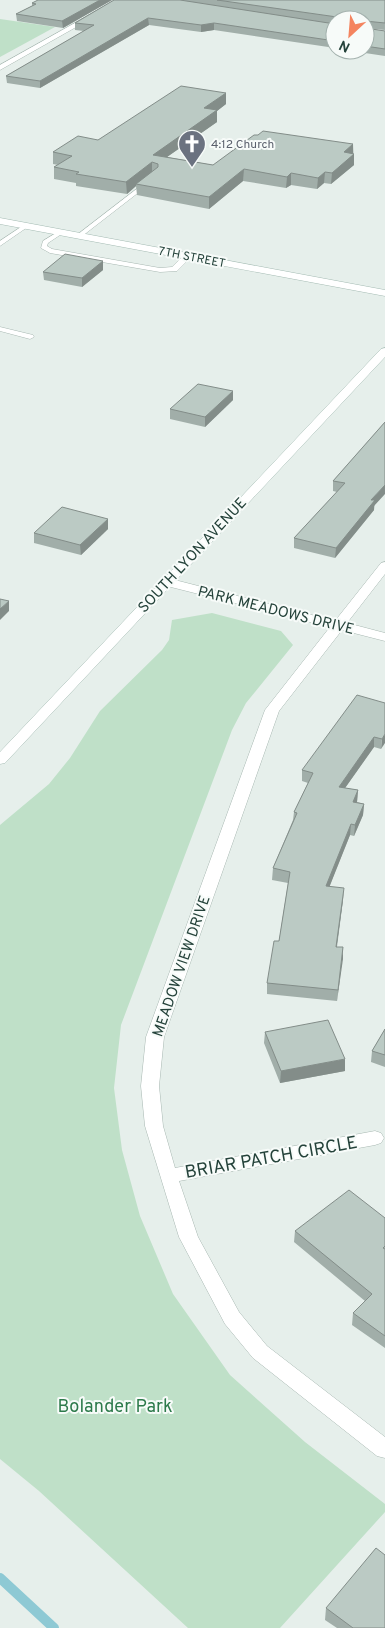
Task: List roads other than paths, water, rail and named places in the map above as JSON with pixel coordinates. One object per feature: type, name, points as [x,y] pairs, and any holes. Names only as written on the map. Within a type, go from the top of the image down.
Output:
[{"type":"street","points":[[0,68],[122,0]]},
{"type":"street","name":"7TH STREET","points":[[0,221],[385,293]]},
{"type":"street","name":"SOUTH LYON AVENUE","points":[[0,760],[385,351]]},
{"type":"street","name":"MEADOW VIEW DRIVE","points":[[385,566],[272,710],[155,1037],[150,1086],[154,1126],[188,1237],[232,1318],[260,1352],[385,1449]]},
{"type":"street","name":"PARK MEADOWS DRIVE","points":[[167,582],[385,637]]},
{"type":"street","name":"BRIAR PATCH CIRCLE","points":[[168,1176],[375,1138]]},
{"type":"lane","points":[[79,236],[154,178]]},
{"type":"lane","points":[[0,244],[26,226]]},
{"type":"lane","points":[[61,232],[45,242],[43,247],[50,251],[160,270],[174,269],[188,256]]},
{"type":"lane","points":[[0,329],[30,337]]},
{"type":"waterway","points":[[0,1578],[54,1628]]},
{"type":"place","name":"4:12 Church","points":[[192,168]]},
{"type":"park label","name":"Bolander Park","points":[[115,1406]]}]
